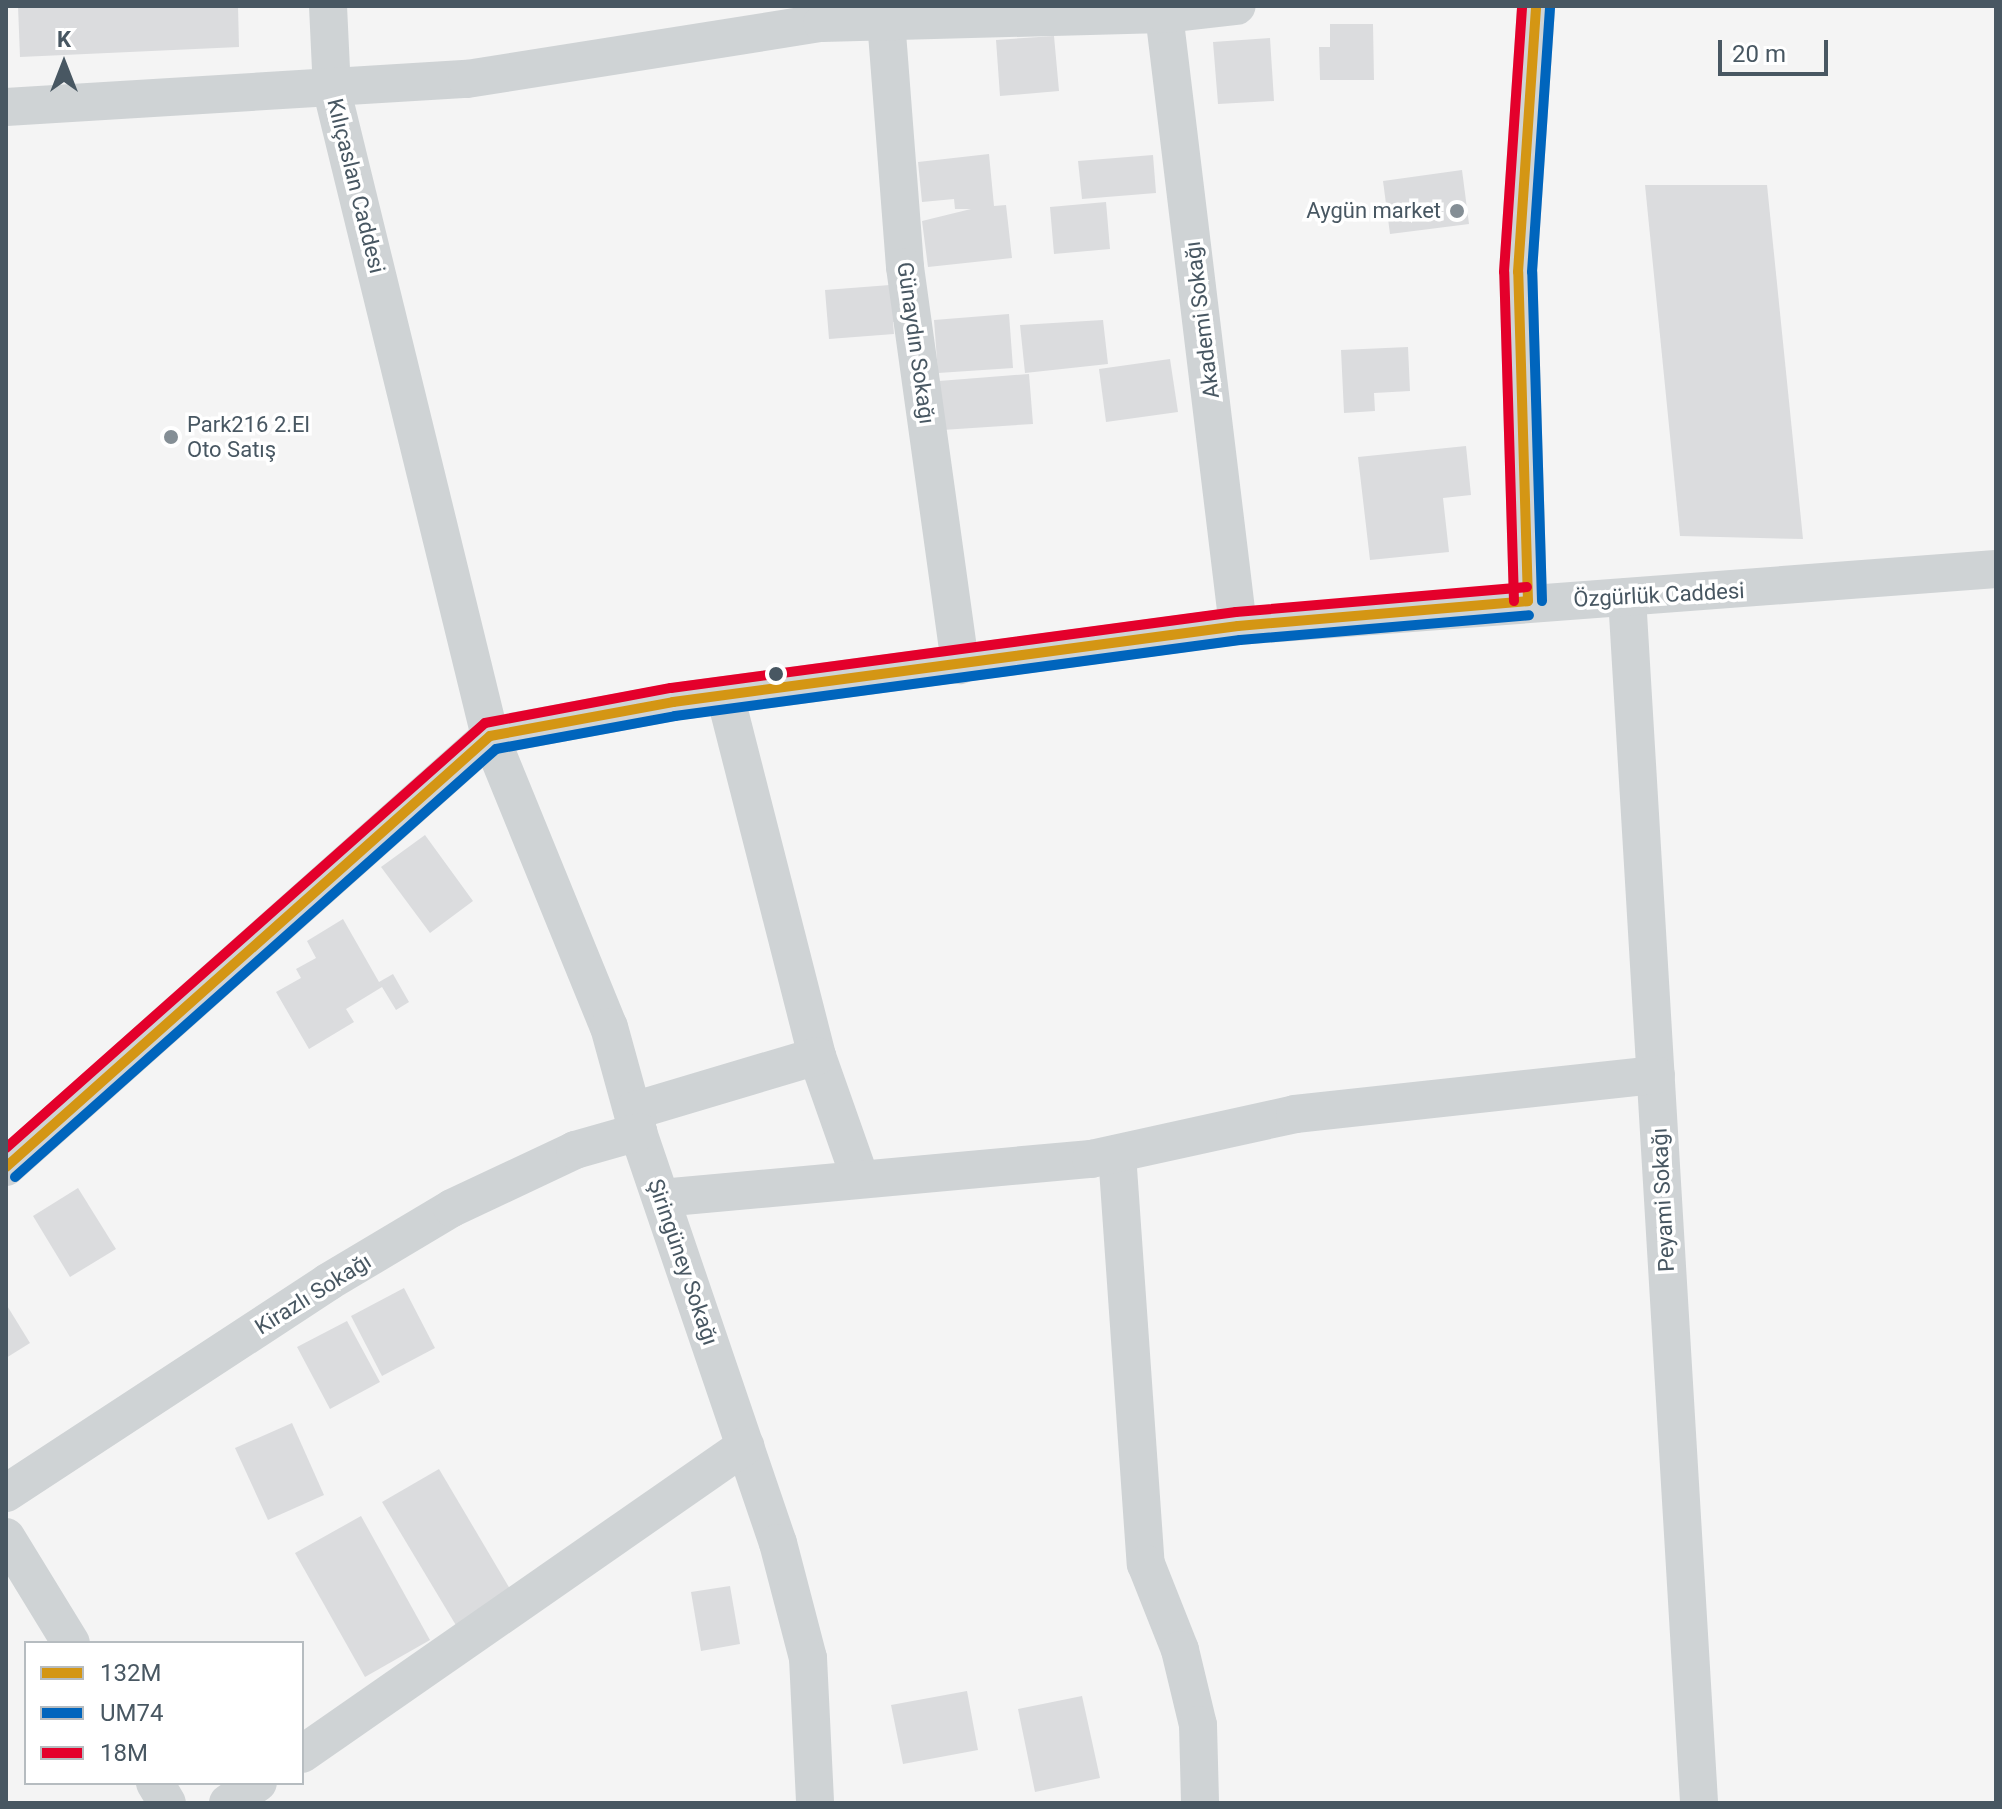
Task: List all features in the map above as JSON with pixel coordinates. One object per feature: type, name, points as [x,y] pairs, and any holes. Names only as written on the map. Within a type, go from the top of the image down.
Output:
[{"type":"street","name":"Kılıçaslan Caddesi","points":[[328,6],[332,91],[490,736]]},
{"type":"street","points":[[6,107],[332,91],[467,79],[822,23],[1069,10],[1164,14],[1237,6]]},
{"type":"street","points":[[1528,601],[1518,272],[1536,6]]},
{"type":"street","name":"Akademi Sokağı","points":[[1164,14],[1238,626]]},
{"type":"street","name":"Günaydın Sokağı","points":[[886,20],[905,267],[960,665]]},
{"type":"street","name":"Özgürlük Caddesi","points":[[490,736],[725,695],[1238,626],[1528,601],[1627,597],[1996,569]]},
{"type":"street","name":"Peyami Sokağı","points":[[1627,597],[1699,1803]]},
{"type":"street","points":[[725,695],[817,1056],[860,1178]]},
{"type":"street","points":[[6,1167],[490,736]]},
{"type":"street","name":"Şiringüney Sokağı","points":[[490,736],[609,1027],[636,1122],[778,1543],[808,1658],[815,1803]]},
{"type":"street","name":"Kirazlı Sokağı","points":[[6,1493],[328,1282],[452,1208],[636,1122],[817,1056]]},
{"type":"street","points":[[661,1198],[1117,1154],[1295,1114],[1656,1075]]},
{"type":"street","points":[[1117,1154],[1146,1564],[1180,1650],[1194,1710],[1200,1803]]},
{"type":"street","points":[[304,1753],[745,1446]]},
{"type":"street","points":[[6,1537],[70,1641]]},
{"type":"street","points":[[156,1785],[167,1803]]},
{"type":"street","points":[[228,1803],[255,1785]]},
{"type":"building","points":[[18,6],[238,6],[239,47],[20,57]]},
{"type":"building","points":[[1330,24],[1373,24],[1374,80],[1320,80],[1319,47],[1330,47]]},
{"type":"building","points":[[1054,36],[1059,91],[1000,96],[996,40]]},
{"type":"building","points":[[1270,38],[1274,101],[1218,104],[1213,42]]},
{"type":"building","points":[[989,154],[994,206],[1006,205],[1012,258],[928,267],[922,221],[971,209],[955,209],[954,199],[922,202],[918,162]]},
{"type":"building","points":[[1153,155],[1156,193],[1082,199],[1078,161]]},
{"type":"building","points":[[1462,170],[1469,224],[1390,234],[1383,181]]},
{"type":"building","points":[[1645,185],[1767,185],[1803,539],[1680,536]]},
{"type":"building","points":[[1106,202],[1110,249],[1054,254],[1050,207]]},
{"type":"building","points":[[890,285],[900,322],[893,322],[894,334],[829,339],[825,290]]},
{"type":"building","points":[[1009,314],[1013,368],[938,373],[934,320]]},
{"type":"building","points":[[1103,320],[1108,364],[1025,373],[1020,325]]},
{"type":"building","points":[[1408,347],[1410,391],[1374,393],[1375,411],[1344,413],[1341,350]]},
{"type":"building","points":[[1170,359],[1178,412],[1106,422],[1099,369]]},
{"type":"building","points":[[1029,374],[1033,424],[942,430],[939,381]]},
{"type":"building","points":[[1466,446],[1471,495],[1443,498],[1449,552],[1370,560],[1358,457]]},
{"type":"building","points":[[425,835],[473,901],[430,933],[381,867]]},
{"type":"building","points":[[343,919],[379,982],[393,974],[409,1002],[396,1010],[382,987],[346,1009],[354,1022],[309,1049],[276,992],[301,978],[296,969],[316,958],[307,941]]},
{"type":"building","points":[[78,1188],[116,1249],[70,1277],[33,1216]]},
{"type":"building","points":[[404,1288],[435,1348],[382,1376],[351,1316]]},
{"type":"building","points":[[6,1304],[30,1343],[6,1358]]},
{"type":"building","points":[[347,1321],[380,1382],[330,1409],[297,1347]]},
{"type":"building","points":[[292,1423],[324,1495],[268,1520],[235,1448]]},
{"type":"building","points":[[439,1469],[513,1594],[457,1627],[382,1502]]},
{"type":"building","points":[[361,1516],[430,1640],[365,1677],[295,1553]]},
{"type":"building","points":[[730,1586],[740,1644],[701,1651],[691,1592]]},
{"type":"building","points":[[967,1691],[978,1750],[903,1764],[891,1705]]},
{"type":"building","points":[[1082,1696],[1100,1778],[1035,1792],[1018,1709]]},
{"type":"transit line","name":"18M","points":[[1514,601],[1504,272],[1522,6]]},
{"type":"transit line","name":"132M","points":[[1528,601],[1518,272],[1536,6]]},
{"type":"transit line","name":"UM74","points":[[1542,601],[1532,272],[1550,7]]},
{"type":"transit line","name":"18M","points":[[6,1148],[485,723],[671,688],[1236,612],[1527,587]]},
{"type":"transit line","name":"132M","points":[[6,1167],[490,736],[673,702],[1238,626],[1528,601]]},
{"type":"transit line","name":"UM74","points":[[15,1177],[496,749],[675,716],[1240,640],[1529,615]]},
{"type":"place","name":"Aygün market","points":[[1457,211]]},
{"type":"place","name":"Park216 2.El Oto Satış","points":[[171,437]]}]
